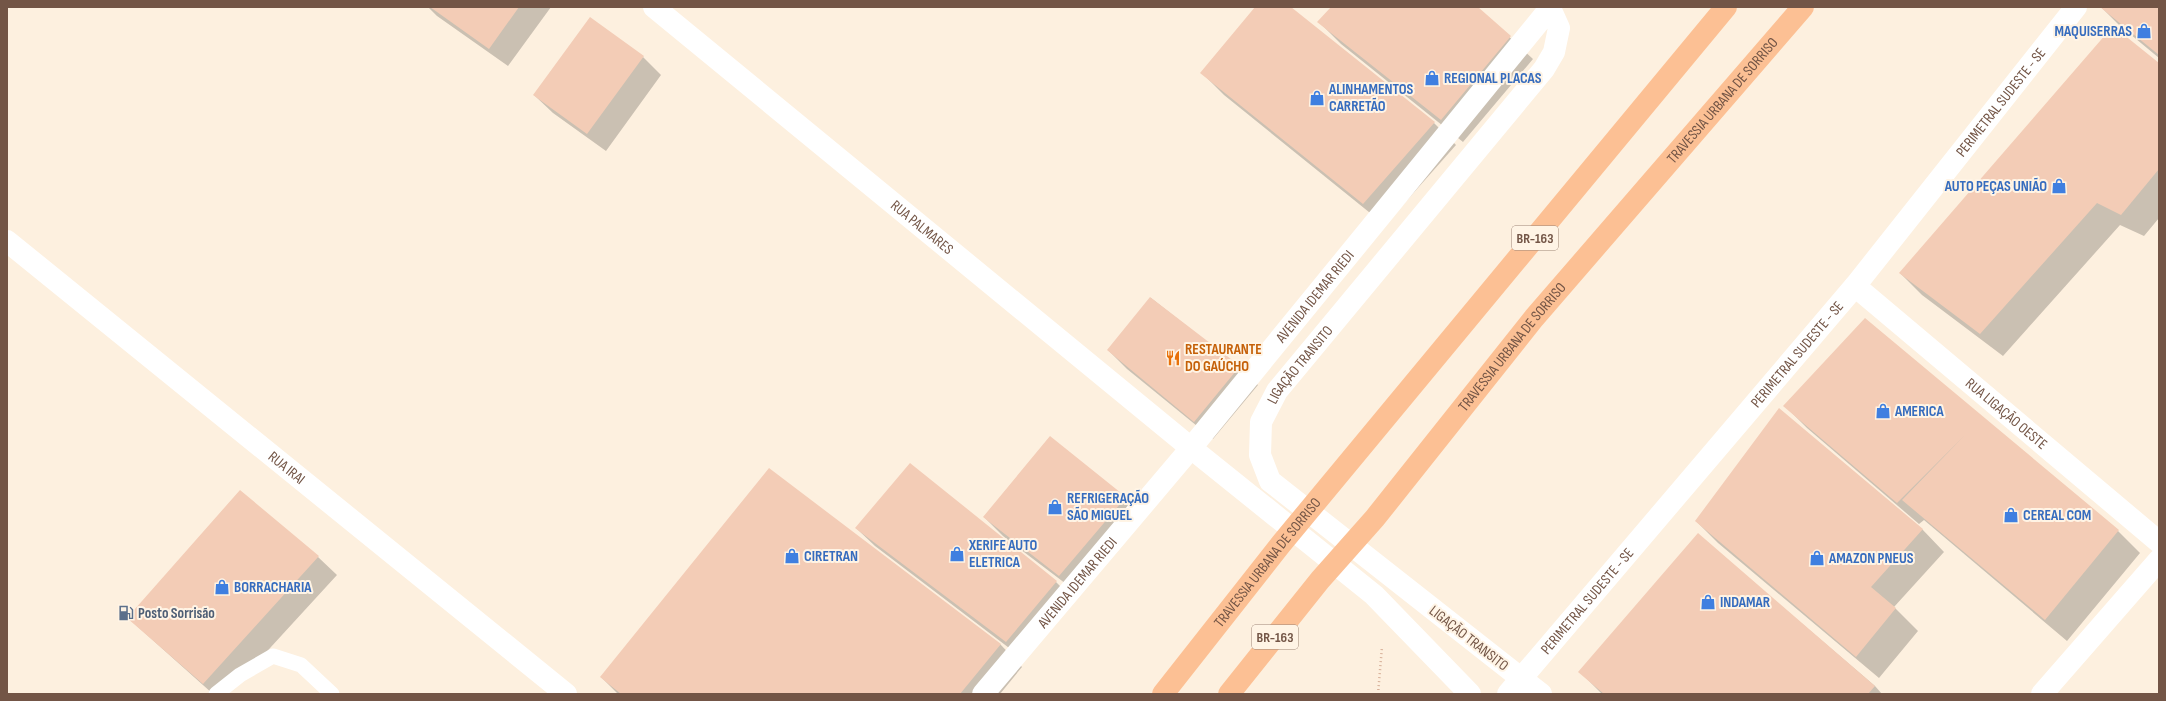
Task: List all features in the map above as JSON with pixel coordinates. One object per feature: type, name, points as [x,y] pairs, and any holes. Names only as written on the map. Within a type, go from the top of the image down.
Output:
[{"type":"highway","name":"TRAVESSIA URBANA DE SORRISO","points":[[1163,694],[1281,544],[1726,7]]},
{"type":"highway","name":"TRAVESSIA URBANA DE SORRISO","points":[[1229,694],[1320,580],[1375,518],[1534,318],[1803,7]]},
{"type":"main road","name":"RUA PALMARES","points":[[654,7],[1386,607],[1470,694]]},
{"type":"main road","name":"PERIMETRAL SUDESTE - SE","points":[[1514,686],[1855,286],[2076,7]]},
{"type":"main road","name":"AVENIDA IDEMAR RIEDI","points":[[983,694],[1191,448],[1549,8]]},
{"type":"main road","name":"LIGAÇÃO TRANSITO","points":[[1541,694],[1514,686],[1270,481],[1260,455],[1261,422],[1277,391],[1544,69],[1554,52],[1559,28],[1549,8]]},
{"type":"main road","name":"RUA IRAI","points":[[7,241],[566,694]]},
{"type":"main road","name":"RUA LIGAÇÃO OESTE","points":[[1855,286],[2159,542]]},
{"type":"main road","points":[[2042,694],[2159,560]]},
{"type":"lane","points":[[216,694],[240,675],[273,656],[301,666],[332,694]]},
{"type":"path","points":[[1378,694],[1386,607]]},
{"type":"building","points":[[430,7],[519,7],[489,49]]},
{"type":"building","name":"ALINHAMENTOS CARRETÃO","points":[[1255,7],[1291,7],[1435,122],[1363,204],[1200,73]]},
{"type":"building","name":"REGIONAL PLACAS","points":[[1331,7],[1478,7],[1511,36],[1441,120],[1317,22]]},
{"type":"building","name":"MAQUISERRAS","points":[[2100,7],[2159,7],[2159,55]]},
{"type":"building","points":[[590,17],[644,56],[587,134],[533,95]]},
{"type":"building","name":"AUTO PEÇAS UNIÃO","points":[[2113,26],[2159,63],[2159,169],[2121,215],[2097,203],[1980,334],[1899,273]]},
{"type":"building","name":"RESTAURANTE DO GAÚCHO","points":[[1150,297],[1240,366],[1194,422],[1107,350]]},
{"type":"building","points":[[1865,318],[2119,530],[2045,620],[1902,500],[1965,435],[1897,503],[1783,406]]},
{"type":"building","name":"AMAZON PNEUS","points":[[1779,408],[1923,529],[1871,587],[1896,608],[1856,657],[1695,521]]},
{"type":"building","name":"REFRIGERAÇÃO SÃO MIGUEL","points":[[1050,436],[1126,497],[1059,576],[983,517]]},
{"type":"building","name":"XERIFE AUTO ELETRICA","points":[[910,463],[1057,581],[1006,642],[855,528]]},
{"type":"building","name":"CIRETRAN","points":[[769,468],[1001,644],[960,694],[621,694],[600,677]]},
{"type":"building","name":"BORRACHARIA","points":[[240,490],[319,556],[203,684],[127,618]]},
{"type":"building","name":"INDAMAR","points":[[1698,533],[1875,686],[1868,694],[1604,694],[1578,672]]},
{"type":"place","name":"MAQUISERRAS","points":[[2144,31]]},
{"type":"place","name":"REGIONAL PLACAS","points":[[1432,78]]},
{"type":"place","name":"ALINHAMENTOS CARRETÃO","points":[[1317,98]]},
{"type":"place","name":"AUTO PEÇAS UNIÃO","points":[[2059,186]]},
{"type":"place","name":"RESTAURANTE DO GAÚCHO","points":[[1173,358]]},
{"type":"place","name":"AMERICA","points":[[1883,411]]},
{"type":"place","name":"REFRIGERAÇÃO SÃO MIGUEL","points":[[1055,507]]},
{"type":"place","name":"CEREAL COM","points":[[2011,515]]},
{"type":"place","name":"XERIFE AUTO ELETRICA","points":[[957,554]]},
{"type":"place","name":"CIRETRAN","points":[[792,556]]},
{"type":"place","name":"AMAZON PNEUS","points":[[1817,558]]},
{"type":"place","name":"BORRACHARIA","points":[[222,587]]},
{"type":"place","name":"INDAMAR","points":[[1708,602]]},
{"type":"place","name":"Posto Sorrisão","points":[[126,613]]}]
